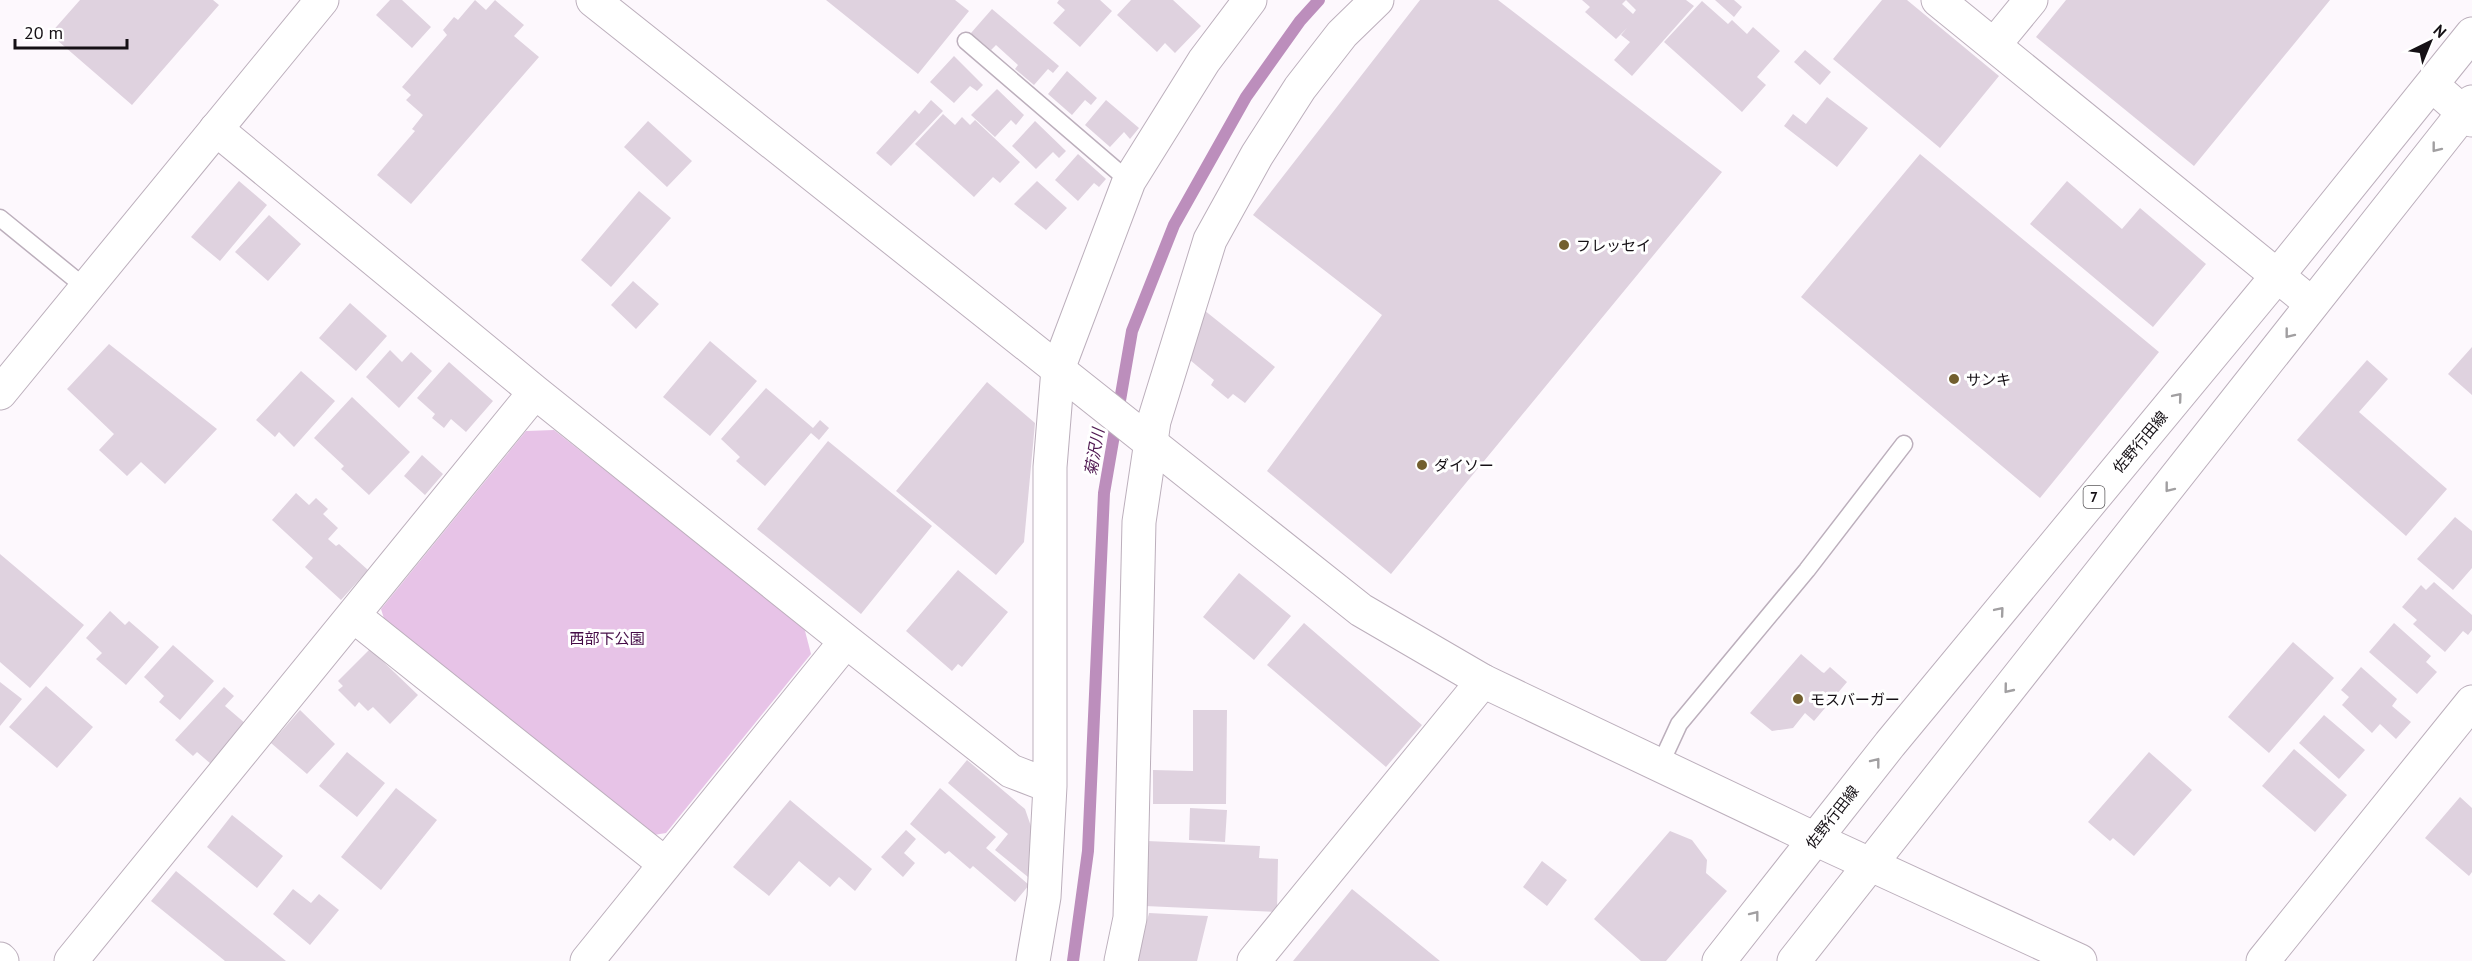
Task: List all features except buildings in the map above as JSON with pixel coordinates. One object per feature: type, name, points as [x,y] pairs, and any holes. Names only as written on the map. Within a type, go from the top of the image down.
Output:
[{"type":"street","points":[[0,393],[322,0]]},
{"type":"street","points":[[593,0],[1361,609],[1483,681],[1815,839],[2080,961]]},
{"type":"street","points":[[1033,961],[1044,897],[1050,786],[1050,467],[1066,376],[1129,181],[1204,61],[1250,0]]},
{"type":"street","points":[[1121,961],[1130,918],[1139,522],[1144,439],[1210,240],[1257,155],[1300,88],[1342,34],[1377,0]]},
{"type":"street","points":[[1938,0],[2312,304]]},
{"type":"street","points":[[1994,45],[2031,0]]},
{"type":"street","name":"佐野行田線","points":[[1719,961],[1935,689],[2278,275],[2472,34]]},
{"type":"street","points":[[1794,961],[2139,527],[2312,304],[2469,111],[2432,85]]},
{"type":"street","points":[[216,129],[535,392],[1011,771],[1050,786]]},
{"type":"street","points":[[71,961],[535,392]]},
{"type":"street","points":[[354,616],[664,864]]},
{"type":"street","points":[[586,961],[846,641]]},
{"type":"street","points":[[1254,961],[1483,681]]},
{"type":"street","points":[[2263,961],[2472,702]]},
{"type":"lane","points":[[966,41],[1129,181]]},
{"type":"lane","points":[[0,218],[86,288]]},
{"type":"lane","points":[[1660,765],[1678,724],[1807,570],[1904,444]]},
{"type":"green space","name":"西部下公園","points":[[554,430],[804,627],[811,654],[666,833],[648,836],[387,628],[381,609],[526,431]]},
{"type":"waterway","name":"菊沢川","points":[[1073,961],[1088,851],[1104,493],[1132,331],[1174,225],[1246,97],[1300,21],[1319,0]]},
{"type":"place","name":"フレッセイ","points":[[1564,245]]},
{"type":"place","name":"サンキ","points":[[1954,379]]},
{"type":"place","name":"ダイソー","points":[[1422,465]]},
{"type":"place","name":"モスバーガー","points":[[1798,699]]}]
